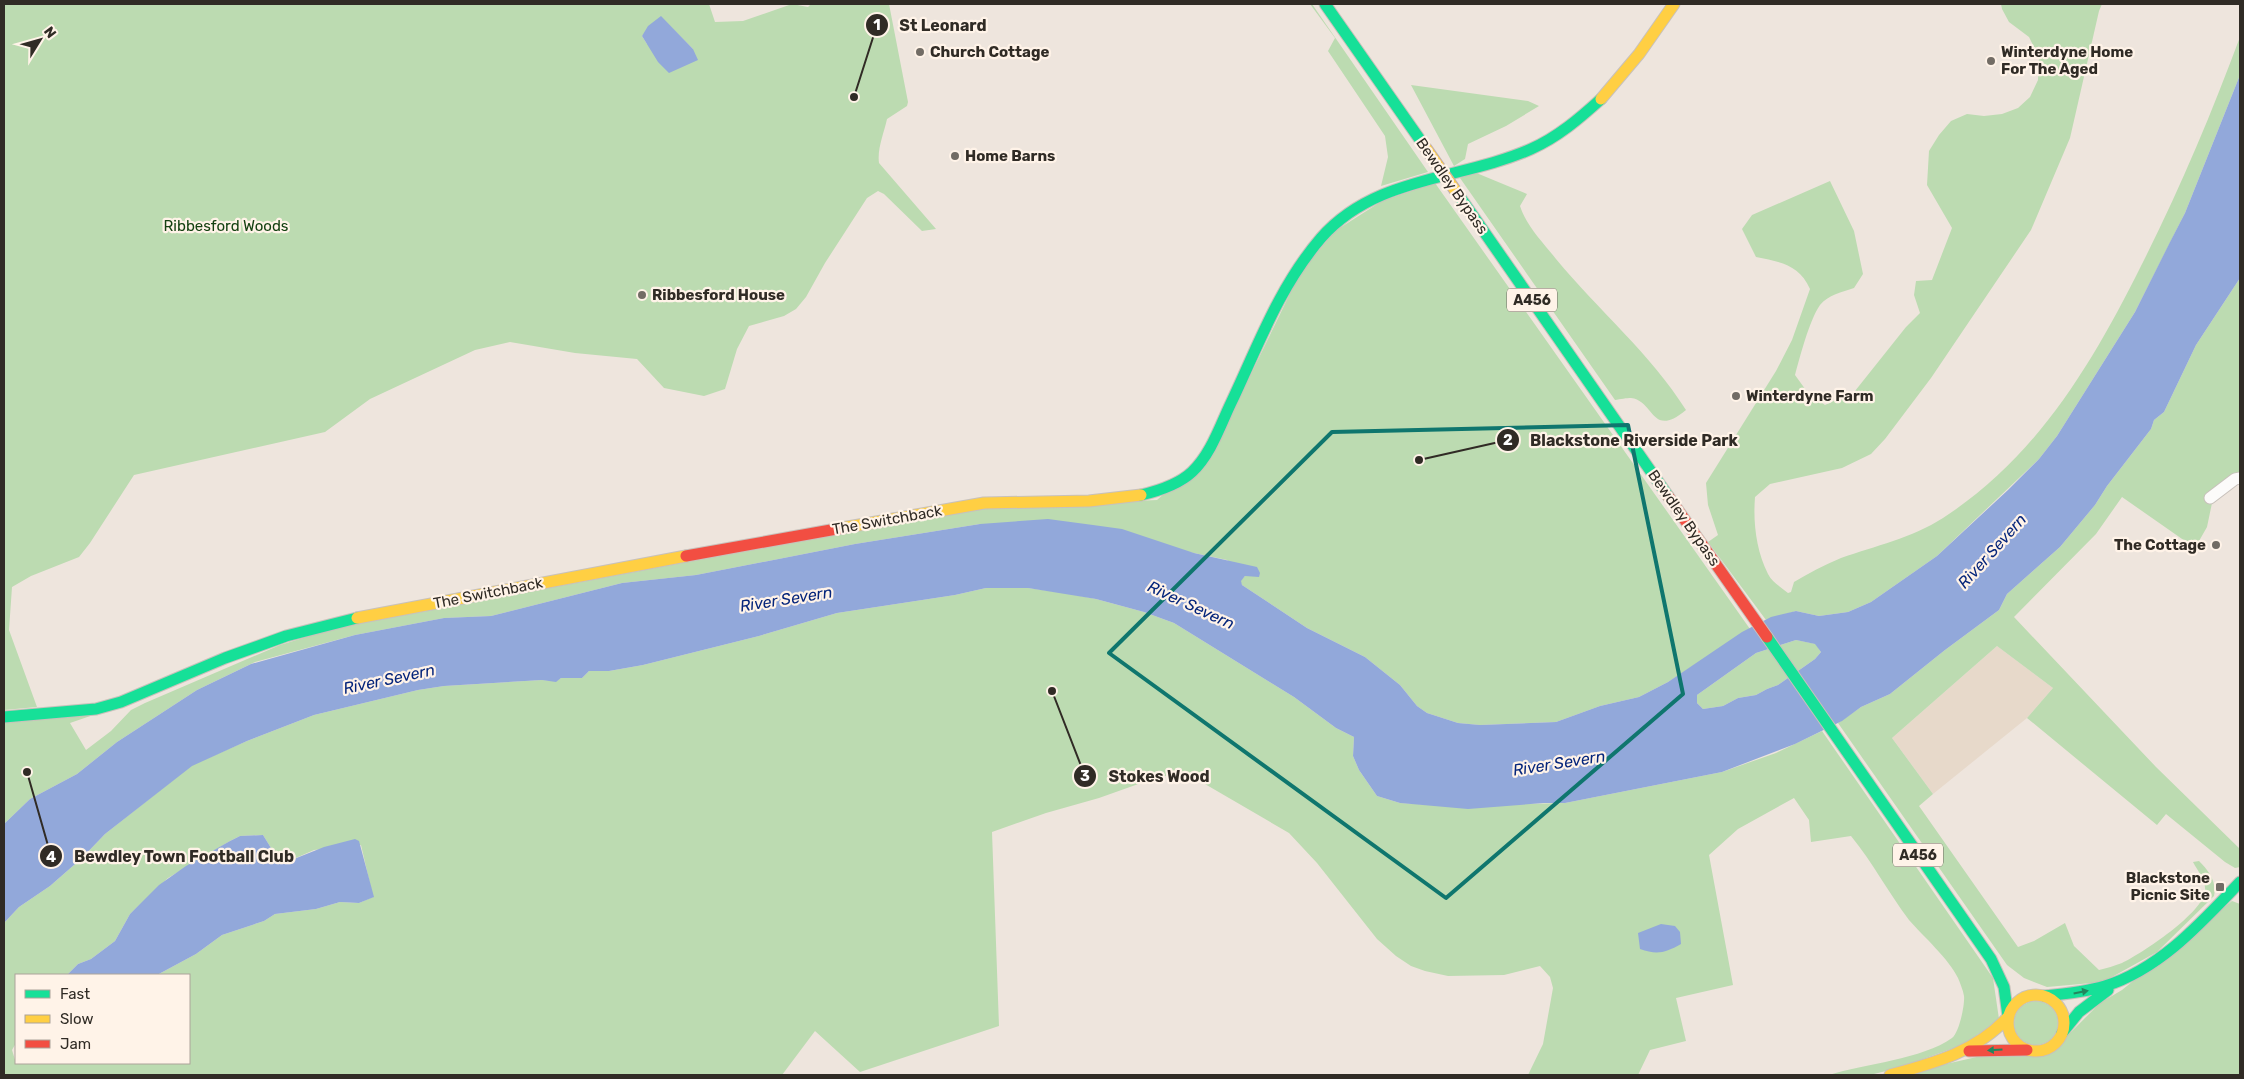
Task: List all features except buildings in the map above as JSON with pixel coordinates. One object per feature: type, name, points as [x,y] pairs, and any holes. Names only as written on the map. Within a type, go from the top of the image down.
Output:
[{"type":"main road","name":"Bewdley Bypass","points":[[1325,4],[1990,959],[2004,987],[2008,1017]]},
{"type":"main road","name":"The Switchback","points":[[4,716],[96,710],[121,702],[225,658],[286,636],[335,622],[701,553],[984,503],[1141,497],[1173,486],[1185,478],[1201,462],[1282,291],[1321,236],[1348,214],[1380,195],[1442,175],[1504,159],[1550,140],[1600,102],[1622,78],[1674,4]]},
{"type":"main road","points":[[1890,1075],[1964,1052],[2009,1049],[2036,1051],[2052,1046],[2079,1012],[2118,983],[2172,950],[2198,927],[2240,882]]},
{"type":"main road","name":"Bewdley Bypass","points":[[1990,959],[2018,982],[2041,995]]},
{"type":"main road","points":[[1964,1052],[1994,1033],[2008,1017],[2016,1003],[2022,998],[2041,995],[2075,994],[2118,983]]},
{"type":"main road","name":"A456","points":[[2041,995],[2055,1003],[2060,1009],[2063,1016],[2062,1033]]},
{"type":"main road","name":"A456","points":[[2008,1017],[2009,1031],[2013,1039],[2027,1050]]},
{"type":"street","points":[[2210,498],[2235,479],[2240,478]]},
{"type":"highlighted area","points":[[1628,425],[1683,694],[1446,898],[1109,653],[1332,432]]},
{"type":"shaded area","points":[[1997,646],[2053,688],[2027,718],[1933,794],[1892,738]]},
{"type":"green space","name":"Ribbesford Woods","points":[[4,4],[709,4],[715,22],[743,21],[792,4],[808,7],[811,4],[889,4],[908,102],[907,106],[887,119],[880,147],[879,163],[936,229],[922,231],[884,194],[878,191],[867,198],[825,263],[806,297],[796,309],[784,316],[749,326],[737,349],[725,389],[704,396],[664,388],[637,359],[575,353],[510,342],[475,350],[370,399],[325,432],[134,475],[79,557],[31,576],[12,587],[9,630],[37,707],[4,710]],"holes":[[[661,17],[693,49],[647,44],[642,36]]]},
{"type":"green space","points":[[1310,4],[1312,4],[1428,172],[1381,186],[1388,157],[1385,136],[1328,51],[1335,38]]},
{"type":"green space","points":[[2001,4],[2102,4],[2070,138],[2031,230],[1931,378],[1885,439],[1871,454],[1842,468],[1770,484],[1755,497],[1755,526],[1758,546],[1764,565],[1774,582],[1788,593],[1791,592],[1794,582],[1823,566],[1919,531],[1943,518],[1976,494],[2007,467],[2034,437],[2082,373],[2103,338],[2155,238],[2206,124],[2240,37],[2240,75],[2185,213],[2135,312],[2057,436],[2039,459],[1937,556],[1871,602],[1848,612],[1819,616],[1796,611],[1766,620],[1708,542],[1718,535],[1708,505],[1706,483],[1776,371],[1792,340],[1810,289],[1806,281],[1794,269],[1781,263],[1756,257],[1742,229],[1752,215],[1830,181],[1854,231],[1863,274],[1854,288],[1831,296],[1820,305],[1809,329],[1795,375],[1808,393],[1825,405],[1855,391],[1906,327],[1920,313],[1914,295],[1916,281],[1932,280],[1952,228],[1927,185],[1929,151],[1951,121],[1967,114],[1984,116],[2002,114],[2018,108],[2030,97],[2038,80],[2039,57],[2029,37],[2009,22]]},
{"type":"green space","points":[[1411,85],[1528,101],[1539,106],[1506,126],[1468,144],[1465,159],[1454,166]]},
{"type":"green space","points":[[1474,172],[1527,194],[1520,206],[1536,234],[1572,278],[1641,351],[1686,410],[1675,418],[1666,421],[1654,416],[1639,401],[1631,398],[1615,400],[1460,178]]},
{"type":"green space","points":[[1435,183],[1750,629],[1668,682],[1639,697],[1600,706],[1556,722],[1480,725],[1458,723],[1427,713],[1417,706],[1400,685],[1365,657],[1307,628],[1242,585],[1240,581],[1245,576],[1227,560],[1194,553],[980,524],[855,544],[696,575],[622,583],[491,616],[444,618],[355,635],[255,662],[197,690],[117,742],[77,774],[30,799],[4,824],[4,720],[99,713],[70,723],[86,750],[111,731],[131,710],[145,703],[280,645],[336,628],[975,508],[1157,500],[1214,450],[1300,273],[1335,231],[1382,201]]},
{"type":"green space","points":[[2240,278],[2240,480],[2212,503],[2207,527],[2195,548],[2122,497],[2096,534],[2014,617],[2156,767],[2240,849],[2240,867],[2235,868],[2225,862],[2166,814],[2157,825],[2027,718],[2053,688],[1997,646],[1892,738],[1933,794],[1919,806],[2018,947],[2034,941],[2065,923],[2074,946],[2099,970],[2122,963],[2157,942],[2195,909],[2202,899],[2205,886],[2193,862],[2199,861],[2209,873],[2213,881],[2214,896],[2157,952],[2103,982],[2047,987],[2024,978],[2007,965],[1838,723],[1861,707],[1890,694],[1999,610],[2007,594],[2060,547],[2095,505],[2107,486],[2151,429],[2154,420],[2164,412],[2196,345]]},
{"type":"green space","points":[[986,588],[1028,588],[1065,593],[1144,612],[1174,623],[1294,697],[1336,728],[1354,737],[1353,756],[1359,770],[1377,796],[1400,803],[1450,806],[1565,803],[1722,772],[1776,753],[1822,731],[1993,978],[1999,1019],[1965,1044],[1898,1068],[1870,1075],[1829,1075],[1910,1056],[1940,1045],[1952,1038],[1959,1025],[1964,996],[1954,971],[1909,920],[1851,836],[1811,842],[1809,820],[1794,798],[1738,829],[1709,855],[1733,985],[1676,998],[1686,1041],[1650,1050],[1638,1075],[1528,1075],[1543,1044],[1553,988],[1550,977],[1540,966],[1504,975],[1448,976],[1411,966],[1377,939],[1317,863],[1289,833],[1186,773],[1158,777],[992,832],[999,1026],[860,1072],[815,1031],[782,1075],[4,1075],[4,923],[19,907],[50,886],[82,858],[105,834],[192,765],[314,715],[418,690],[444,686],[582,678],[589,671],[609,671],[643,665],[759,636],[837,613],[955,595]],"holes":[[[263,835],[276,856],[289,861],[314,850],[361,845],[373,897],[359,903],[340,902],[316,909],[275,914],[264,921],[222,935],[196,954],[159,974],[190,974],[190,1064],[15,1064],[12,1050],[15,1045],[15,974],[68,974],[78,964],[91,959],[115,941],[130,914],[168,878],[240,836]]]},
{"type":"green space","points":[[1796,640],[1816,644],[1821,652],[1815,659],[1778,685],[1756,695],[1738,698],[1723,706],[1703,709],[1697,703],[1697,695],[1756,653]]},
{"type":"green space","points":[[2232,901],[2240,904],[2240,1075],[1912,1075],[1946,1064],[1981,1056],[2034,1056],[2050,1053],[2100,1003],[2122,990]]},
{"type":"green space","points":[[2036,1001],[2048,1005],[2054,1011],[2058,1023],[2054,1035],[2048,1041],[2036,1045],[2024,1041],[2018,1035],[2014,1023],[2018,1011],[2024,1005]]},
{"type":"water","points":[[661,16],[693,49],[698,60],[669,73],[658,62],[642,36],[648,26]]},
{"type":"water","name":"River Severn","points":[[2240,75],[2240,278],[2196,345],[2164,412],[2154,420],[2151,429],[2107,486],[2095,505],[2060,547],[2007,594],[1999,610],[1890,694],[1861,707],[1842,721],[1795,744],[1722,772],[1565,803],[1468,809],[1400,803],[1377,796],[1359,770],[1353,756],[1354,737],[1336,728],[1294,697],[1174,623],[1144,612],[1096,599],[1028,588],[986,588],[955,595],[837,613],[759,636],[643,665],[609,671],[589,671],[582,678],[561,678],[556,682],[542,680],[444,686],[418,690],[314,715],[247,741],[192,766],[105,834],[82,858],[50,886],[19,907],[4,923],[4,824],[30,799],[77,774],[117,742],[197,690],[251,664],[355,635],[444,618],[491,616],[622,583],[696,575],[855,544],[980,524],[1048,519],[1122,529],[1194,553],[1257,567],[1260,573],[1259,577],[1245,576],[1241,581],[1242,585],[1307,628],[1365,657],[1400,685],[1417,706],[1427,713],[1458,723],[1480,725],[1556,722],[1600,706],[1639,697],[1668,682],[1742,632],[1771,617],[1796,611],[1819,616],[1848,612],[1871,602],[1937,556],[2039,459],[2057,436],[2135,312],[2185,213]],"holes":[[[1796,640],[1815,644],[1821,652],[1815,659],[1778,685],[1756,695],[1738,698],[1723,706],[1703,709],[1697,703],[1697,695],[1756,653]]]},
{"type":"water","points":[[263,835],[276,856],[289,861],[324,847],[355,839],[359,841],[374,897],[359,903],[340,902],[316,909],[275,914],[264,921],[222,935],[196,954],[159,974],[68,974],[78,964],[91,959],[115,941],[130,914],[159,885],[186,866],[240,836]]},
{"type":"water","points":[[1661,924],[1675,926],[1680,932],[1681,944],[1661,952],[1640,949],[1638,933]]},
{"type":"traffic: fast","points":[[1325,4],[1423,144]]},
{"type":"traffic: fast","points":[[1141,495],[1181,481],[1205,457],[1270,318],[1293,276],[1321,238],[1343,218],[1367,202],[1393,191],[1504,159],[1531,149],[1559,133],[1601,99]]},
{"type":"traffic: fast","points":[[1455,190],[1668,496]]},
{"type":"traffic: fast","points":[[4,717],[96,709],[121,702],[225,658],[286,636],[357,618]]},
{"type":"traffic: fast","points":[[1767,637],[1991,959],[2004,987],[2008,1016]]},
{"type":"traffic: fast","points":[[2044,996],[2067,994],[2105,986],[2144,968],[2162,956],[2195,928],[2240,882]]},
{"type":"traffic: fast","points":[[2062,1033],[2079,1012],[2108,990]]},
{"type":"traffic: slow","points":[[1601,99],[1639,54],[1674,4]]},
{"type":"traffic: slow","points":[[1423,144],[1455,190]]},
{"type":"traffic: slow","points":[[842,528],[984,503],[1089,501],[1141,495]]},
{"type":"traffic: slow","points":[[357,618],[686,556]]},
{"type":"traffic: slow","points":[[2031,995],[2041,995],[2056,1003],[2062,1012],[2064,1023],[2062,1034],[2056,1043],[2041,1051],[2031,1051],[2020,1046],[2013,1039],[2008,1028],[2008,1018],[2013,1007],[2020,1000],[2031,995]]},
{"type":"traffic: slow","points":[[1890,1075],[1954,1055],[1982,1039],[2008,1017]]},
{"type":"traffic: jam","points":[[1668,496],[1767,637]]},
{"type":"traffic: jam","points":[[686,556],[842,528]]},
{"type":"traffic: jam","points":[[1969,1051],[2027,1050]]},
{"type":"place","name":"Church Cottage","points":[[920,52]]},
{"type":"place","name":"Winterdyne Home For The Aged","points":[[1991,61]]},
{"type":"place","name":"St Leonard","points":[[854,97]]},
{"type":"place","name":"Home Barns","points":[[955,156]]},
{"type":"place","name":"Ribbesford House","points":[[642,295]]},
{"type":"place","name":"Winterdyne Farm","points":[[1736,396]]},
{"type":"place","name":"Blackstone Riverside Park","points":[[1419,460]]},
{"type":"place","name":"The Cottage","points":[[2216,545]]},
{"type":"place","name":"Stokes Wood","points":[[1052,691]]},
{"type":"place","name":"Bewdley Town Football Club","points":[[27,772]]},
{"type":"place","name":"Blackstone Picnic Site","points":[[2220,887]]}]
